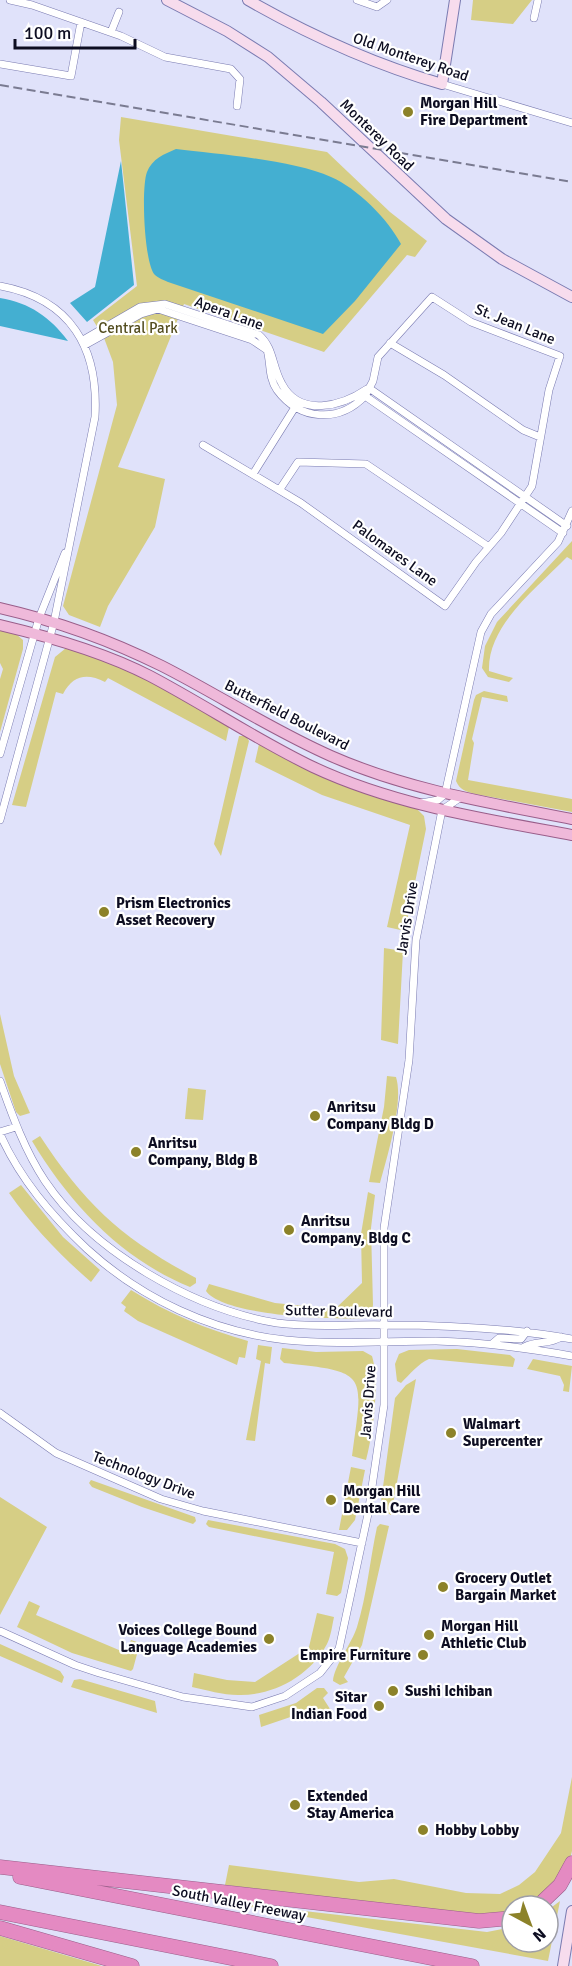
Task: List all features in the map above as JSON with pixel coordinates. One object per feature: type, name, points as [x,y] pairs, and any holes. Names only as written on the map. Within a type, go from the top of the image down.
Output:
[{"type":"highway","points":[[551,1894],[560,1885],[572,1863]]},
{"type":"highway","points":[[0,1867],[479,1921],[500,1919]]},
{"type":"highway","name":"South Valley Freeway","points":[[0,1873],[472,1966]]},
{"type":"highway","points":[[0,1912],[271,1966]]},
{"type":"highway","points":[[0,1928],[132,1966]]},
{"type":"main road","name":"Monterey Road","points":[[167,0],[227,31],[268,57],[321,102],[446,219],[502,259],[570,294]]},
{"type":"main road","name":"Old Monterey Road","points":[[248,0],[337,48],[394,70],[442,84]]},
{"type":"main road","points":[[442,84],[455,0]]},
{"type":"main road","name":"Butterfield Boulevard","points":[[0,608],[54,622],[101,638],[163,666],[331,756],[375,774],[445,794],[572,819]]},
{"type":"main road","name":"Butterfield Boulevard","points":[[0,625],[35,633],[149,676],[314,767],[442,810],[572,835]]},
{"type":"main road","points":[[564,1962],[572,1911]]},
{"type":"street","points":[[10,0],[33,3],[111,32],[165,57],[231,69],[240,79],[237,106]]},
{"type":"street","points":[[357,0],[377,7],[387,0]]},
{"type":"street","points":[[534,18],[538,0]]},
{"type":"street","points":[[111,32],[118,12]]},
{"type":"street","points":[[0,64],[70,76],[81,22]]},
{"type":"street","name":"Old Monterey Road","points":[[442,84],[572,123]]},
{"type":"street","points":[[0,286],[36,297],[54,307],[84,343],[94,373],[96,392],[95,417],[54,622],[0,820]]},
{"type":"street","name":"St. Jean Lane","points":[[369,388],[378,357],[432,297],[486,329],[560,356],[549,390],[532,486],[521,506]]},
{"type":"street","name":"Apera Lane","points":[[84,343],[141,314],[158,309],[252,340],[267,350],[270,362],[269,373],[276,389],[318,415],[339,414],[365,396],[369,388]]},
{"type":"street","points":[[390,343],[444,375],[523,430],[540,437]]},
{"type":"street","points":[[253,474],[297,404],[336,405],[353,399],[369,388],[567,526]]},
{"type":"street","points":[[365,396],[563,533]]},
{"type":"street","name":"Palomares Lane","points":[[203,445],[280,489],[445,606],[521,506]]},
{"type":"street","points":[[280,489],[298,462],[366,464],[489,547]]},
{"type":"street","points":[[420,803],[438,800],[445,794],[486,623],[508,595],[558,542],[572,511]]},
{"type":"street","points":[[0,754],[39,618],[69,543]]},
{"type":"street","points":[[442,810],[461,797]]},
{"type":"street","name":"Jarvis Drive","points":[[0,1631],[75,1665],[99,1673],[183,1697],[252,1707],[285,1696],[320,1673],[339,1649],[362,1543],[384,1405],[384,1228],[409,1060],[416,940],[442,810]]},
{"type":"street","name":"Sutter Boulevard","points":[[0,1082],[16,1127],[44,1180],[64,1204],[116,1252],[151,1276],[196,1298],[276,1323],[308,1326],[385,1324],[472,1326],[527,1331],[572,1339]]},
{"type":"street","points":[[0,1133],[16,1127]]},
{"type":"street","name":"Sutter Boulevard","points":[[0,1133],[23,1176],[41,1201],[73,1236],[107,1267],[168,1305],[213,1324],[265,1337],[319,1342],[492,1344],[572,1356]]},
{"type":"street","points":[[492,1344],[499,1338],[521,1339],[527,1331]]},
{"type":"street","points":[[524,1347],[538,1341],[553,1342],[561,1337]]},
{"type":"street","name":"Technology Drive","points":[[0,1413],[56,1453],[161,1499],[203,1511],[362,1543]]},
{"type":"green space","points":[[473,0],[532,0],[513,24],[471,20]]},
{"type":"green space","name":"Central Park","points":[[121,117],[327,152],[390,212],[427,241],[415,257],[407,255],[324,352],[184,304],[118,467],[165,479],[155,527],[108,606],[100,627],[69,615],[63,606],[117,405],[113,362],[104,338],[93,320],[137,286],[119,140]]},
{"type":"green space","points":[[572,541],[572,560],[567,557],[529,594],[516,608],[496,638],[489,671],[513,678],[509,682],[488,677],[482,668],[485,646],[497,622]]},
{"type":"green space","points":[[0,629],[16,634],[23,640],[23,649],[0,732],[0,679],[3,669],[0,663]]},
{"type":"green space","points":[[66,648],[109,662],[171,692],[229,727],[226,741],[108,678],[105,682],[92,677],[76,679],[63,694],[56,692],[26,807],[12,805],[55,657]]},
{"type":"green space","points":[[484,691],[507,696],[508,702],[482,697],[472,739],[474,743],[468,780],[572,799],[572,812],[475,794],[459,786],[456,781],[474,700],[476,695]]},
{"type":"green space","points":[[239,736],[246,736],[249,741],[221,856],[214,844]]},
{"type":"green space","points":[[259,744],[338,783],[417,809],[424,816],[426,829],[405,931],[387,927],[410,825],[322,795],[255,762]]},
{"type":"green space","points":[[384,948],[403,951],[398,1044],[381,1040]]},
{"type":"green space","points":[[0,1014],[14,1076],[30,1113],[20,1116],[16,1112],[0,1064]]},
{"type":"green space","points":[[387,1076],[396,1077],[398,1100],[396,1115],[380,1183],[369,1182],[384,1107]]},
{"type":"green space","points":[[188,1088],[206,1090],[203,1120],[185,1119]]},
{"type":"green space","points":[[40,1136],[74,1182],[108,1219],[147,1249],[196,1278],[196,1283],[190,1287],[165,1275],[120,1245],[99,1227],[63,1186],[32,1141]]},
{"type":"green space","points":[[21,1185],[63,1237],[100,1270],[91,1282],[47,1240],[9,1193]]},
{"type":"green space","points":[[368,1192],[375,1195],[371,1228],[373,1305],[371,1314],[364,1318],[280,1315],[234,1306],[217,1299],[206,1291],[209,1284],[275,1303],[335,1309],[362,1283],[361,1234]]},
{"type":"green space","points":[[131,1290],[188,1320],[248,1341],[245,1358],[239,1357],[237,1365],[138,1321],[124,1311],[126,1307],[121,1303]]},
{"type":"green space","points":[[258,1345],[272,1347],[270,1364],[265,1363],[255,1441],[246,1440],[261,1361],[256,1359]]},
{"type":"green space","points":[[282,1348],[316,1352],[363,1351],[372,1356],[375,1393],[373,1423],[366,1460],[352,1456],[358,1408],[358,1392],[354,1382],[346,1374],[332,1370],[284,1363],[280,1359]]},
{"type":"green space","points":[[457,1349],[510,1355],[515,1359],[513,1367],[429,1359],[418,1366],[401,1383],[397,1381],[395,1364],[399,1354],[409,1350]]},
{"type":"green space","points":[[533,1359],[572,1366],[569,1392],[563,1391],[564,1385],[560,1376],[527,1369]]},
{"type":"green space","points":[[416,1379],[391,1515],[380,1509],[395,1398],[406,1385]]},
{"type":"green space","points":[[351,1467],[365,1470],[355,1520],[347,1530],[339,1530]]},
{"type":"green space","points":[[91,1480],[195,1517],[196,1521],[193,1524],[142,1507],[92,1487],[89,1483]]},
{"type":"green space","points":[[0,1497],[47,1527],[0,1615]]},
{"type":"green space","points":[[208,1520],[335,1544],[345,1549],[348,1558],[341,1593],[337,1596],[326,1594],[334,1552],[209,1527],[206,1524]]},
{"type":"green space","points":[[380,1524],[389,1526],[362,1645],[344,1677],[348,1682],[340,1685],[333,1681],[334,1675],[357,1627],[377,1527]]},
{"type":"green space","points":[[29,1601],[40,1606],[36,1615],[126,1653],[131,1640],[140,1643],[133,1669],[131,1671],[72,1653],[17,1627]]},
{"type":"green space","points":[[317,1613],[334,1617],[328,1641],[311,1666],[289,1682],[264,1692],[238,1695],[192,1687],[194,1673],[227,1680],[255,1682],[309,1647]]},
{"type":"green space","points":[[0,1644],[60,1671],[64,1677],[62,1683],[0,1656]]},
{"type":"green space","points":[[80,1679],[155,1701],[157,1713],[71,1687],[74,1680]]},
{"type":"green space","points":[[317,1688],[324,1688],[328,1693],[323,1698],[330,1709],[321,1715],[317,1708],[261,1727],[259,1715],[296,1703]]},
{"type":"green space","points":[[572,1777],[572,1851],[564,1872],[545,1894],[500,1894],[519,1885],[535,1872],[561,1833]]},
{"type":"green space","points":[[229,1865],[359,1882],[394,1879],[466,1893],[500,1894],[500,1915],[468,1914],[225,1885]]},
{"type":"green space","points":[[218,1901],[487,1932],[500,1929],[500,1952]]},
{"type":"green space","points":[[0,1936],[102,1966],[0,1966]]},
{"type":"green space","points":[[510,1954],[549,1954],[548,1961]]},
{"type":"water","points":[[176,149],[276,162],[331,177],[371,205],[401,244],[355,301],[323,334],[168,282],[156,276],[151,268],[146,242],[144,193],[147,172],[152,164],[163,155]]},
{"type":"water","points":[[121,161],[134,285],[87,322],[70,303],[95,287]]},
{"type":"water","points":[[0,298],[21,303],[38,312],[68,341],[0,326]]},
{"type":"railway","points":[[0,85],[572,182]]},
{"type":"place","name":"Morgan Hill Fire Department","points":[[408,112]]},
{"type":"place","name":"Prism Electronics Asset Recovery","points":[[104,912]]},
{"type":"place","name":"Anritsu Company Bldg D","points":[[315,1116]]},
{"type":"place","name":"Anritsu Company, Bldg B","points":[[136,1152]]},
{"type":"place","name":"Anritsu Company, Bldg C","points":[[289,1230]]},
{"type":"place","name":"Walmart Supercenter","points":[[451,1433]]},
{"type":"place","name":"Morgan Hill Dental Care","points":[[331,1500]]},
{"type":"place","name":"Grocery Outlet Bargain Market","points":[[443,1587]]},
{"type":"place","name":"Morgan Hill Athletic Club","points":[[429,1635]]},
{"type":"place","name":"Voices College Bound Language Academies","points":[[269,1639]]},
{"type":"place","name":"Empire Furniture","points":[[423,1655]]},
{"type":"place","name":"Sushi Ichiban","points":[[393,1691]]},
{"type":"place","name":"Sitar Indian Food","points":[[379,1706]]},
{"type":"place","name":"Extended Stay America","points":[[295,1805]]},
{"type":"place","name":"Hobby Lobby","points":[[423,1830]]}]
